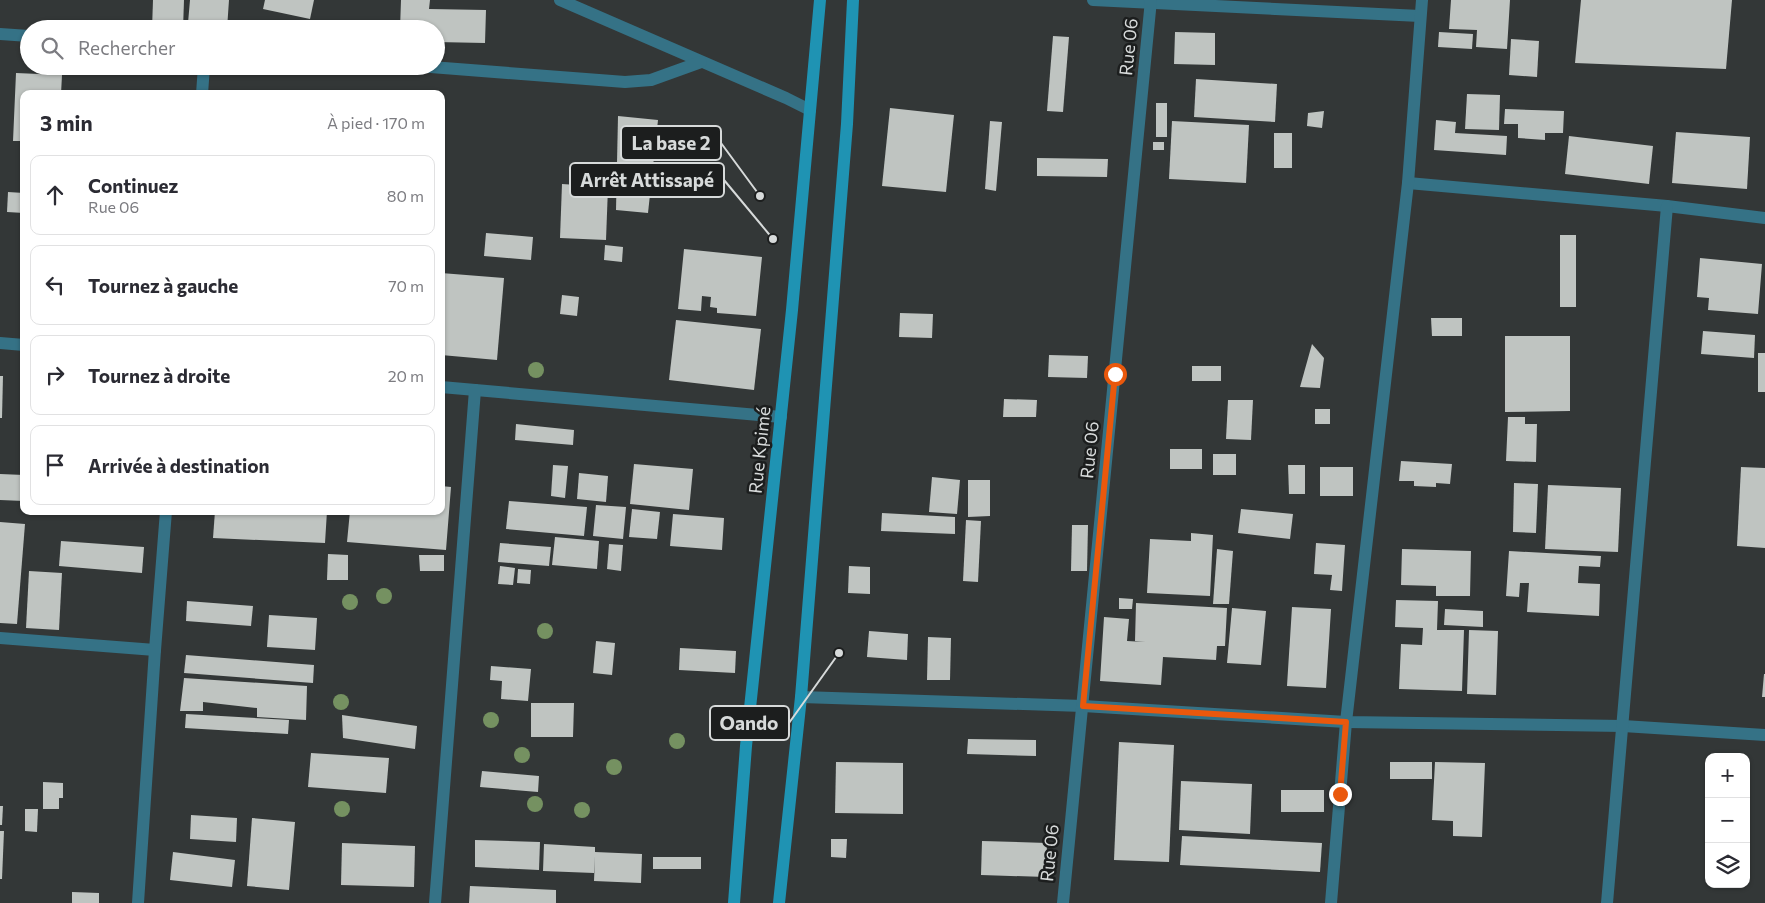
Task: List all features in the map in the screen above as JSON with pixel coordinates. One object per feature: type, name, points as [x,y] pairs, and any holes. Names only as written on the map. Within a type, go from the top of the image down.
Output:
[{"type":"main road","name":"Rue Kpimé","points":[[734,903],[746,746],[792,310],[820,0]]},
{"type":"main road","points":[[779,903],[802,697],[847,124],[853,0]]},
{"type":"street","points":[[560,0],[810,110]]},
{"type":"street","points":[[1093,0],[1151,1],[1420,16]]},
{"type":"street","points":[[1332,903],[1346,722],[1408,183],[1422,0]]},
{"type":"street","name":"Rue 06","points":[[1063,903],[1151,1]]},
{"type":"street","points":[[0,34],[20,35]]},
{"type":"street","points":[[445,68],[624,82],[651,80],[701,62]]},
{"type":"street","points":[[202,90],[203,75]]},
{"type":"street","points":[[1408,183],[1667,206],[1765,218]]},
{"type":"street","points":[[1607,903],[1667,206]]},
{"type":"street","points":[[0,343],[20,345]]},
{"type":"street","points":[[445,387],[781,418]]},
{"type":"street","points":[[435,903],[475,390]]},
{"type":"street","points":[[138,903],[166,515]]},
{"type":"street","points":[[0,638],[155,650]]},
{"type":"street","points":[[802,697],[1083,706],[1346,722],[1623,726],[1765,735]]},
{"type":"building","points":[[153,0],[184,0],[183,20],[152,20]]},
{"type":"building","points":[[190,0],[229,0],[228,20],[188,20]]},
{"type":"building","points":[[265,0],[314,0],[310,19],[263,9]]},
{"type":"building","points":[[401,0],[430,0],[429,9],[486,10],[485,43],[445,42],[445,20],[400,20]]},
{"type":"building","points":[[1451,0],[1510,0],[1507,49],[1476,47],[1477,30],[1449,29]]},
{"type":"building","points":[[1581,0],[1732,0],[1726,69],[1575,63]]},
{"type":"building","points":[[1175,32],[1215,33],[1215,65],[1174,64]]},
{"type":"building","points":[[1439,32],[1473,34],[1472,49],[1438,47]]},
{"type":"building","points":[[1053,36],[1069,37],[1063,112],[1047,111]]},
{"type":"building","points":[[1511,39],[1539,41],[1537,77],[1509,75]]},
{"type":"building","points":[[16,73],[20,73],[20,75],[62,75],[61,90],[20,90],[20,141],[13,141]]},
{"type":"building","points":[[1196,79],[1277,84],[1275,122],[1194,117]]},
{"type":"building","points":[[1467,94],[1500,95],[1499,130],[1465,129]]},
{"type":"building","points":[[1156,103],[1167,103],[1167,137],[1156,137]]},
{"type":"building","points":[[890,108],[954,115],[946,192],[882,186]]},
{"type":"building","points":[[1505,109],[1564,111],[1563,133],[1545,133],[1545,140],[1518,138],[1518,124],[1504,124]]},
{"type":"building","points":[[1324,111],[1322,128],[1307,126],[1308,113]]},
{"type":"building","points":[[618,116],[658,120],[648,213],[616,210]]},
{"type":"building","points":[[1436,120],[1456,122],[1455,133],[1507,136],[1506,155],[1434,150]]},
{"type":"building","points":[[990,121],[1002,122],[996,191],[985,189]]},
{"type":"building","points":[[1172,121],[1249,125],[1246,183],[1169,179]]},
{"type":"building","points":[[1676,132],[1750,137],[1747,189],[1672,183]]},
{"type":"building","points":[[1274,133],[1292,133],[1292,168],[1274,168]]},
{"type":"building","points":[[1569,136],[1653,146],[1649,184],[1565,174]]},
{"type":"building","points":[[1153,142],[1164,142],[1164,150],[1153,150]]},
{"type":"building","points":[[1037,158],[1108,159],[1107,177],[1037,176]]},
{"type":"building","points":[[562,184],[608,187],[606,240],[560,238]]},
{"type":"building","points":[[8,192],[20,193],[20,213],[7,212]]},
{"type":"building","points":[[486,233],[533,237],[531,260],[484,256]]},
{"type":"building","points":[[1560,235],[1576,235],[1576,307],[1560,307]]},
{"type":"building","points":[[605,245],[623,247],[622,262],[604,260]]},
{"type":"building","points":[[684,249],[762,257],[756,316],[717,313],[717,308],[710,307],[711,297],[702,296],[701,311],[678,309]]},
{"type":"building","points":[[1700,258],[1762,264],[1758,314],[1708,310],[1709,298],[1697,297]]},
{"type":"building","points":[[445,273],[504,278],[497,360],[445,355]]},
{"type":"building","points":[[562,295],[579,297],[577,316],[560,314]]},
{"type":"building","points":[[900,313],[933,314],[932,338],[899,337]]},
{"type":"building","points":[[1431,318],[1462,318],[1462,336],[1432,336]]},
{"type":"building","points":[[676,320],[761,329],[754,390],[669,380]]},
{"type":"building","points":[[1703,331],[1755,335],[1754,358],[1701,354]]},
{"type":"building","points":[[1505,336],[1570,336],[1570,411],[1505,412]]},
{"type":"building","points":[[1312,344],[1324,358],[1320,388],[1300,387]]},
{"type":"building","points":[[1758,353],[1765,353],[1765,392],[1758,392]]},
{"type":"building","points":[[1049,355],[1088,356],[1087,378],[1048,377]]},
{"type":"building","points":[[1192,366],[1221,366],[1221,381],[1192,381]]},
{"type":"building","points":[[0,376],[3,376],[2,418],[0,418]]},
{"type":"building","points":[[1004,399],[1037,400],[1036,417],[1003,417]]},
{"type":"building","points":[[1228,400],[1253,400],[1251,440],[1226,439]]},
{"type":"building","points":[[1315,409],[1330,409],[1330,424],[1315,424]]},
{"type":"building","points":[[1508,417],[1525,417],[1525,424],[1537,424],[1536,462],[1506,461]]},
{"type":"building","points":[[516,424],[574,430],[573,445],[515,440]]},
{"type":"building","points":[[1170,449],[1202,449],[1202,469],[1170,469]]},
{"type":"building","points":[[1213,454],[1236,454],[1236,475],[1213,475]]},
{"type":"building","points":[[1401,461],[1452,464],[1450,484],[1436,483],[1436,487],[1414,486],[1414,481],[1399,481]]},
{"type":"building","points":[[634,464],[693,469],[689,510],[630,504]]},
{"type":"building","points":[[553,465],[568,466],[565,498],[551,496]]},
{"type":"building","points":[[1288,465],[1305,465],[1305,494],[1289,494]]},
{"type":"building","points":[[1320,467],[1353,467],[1353,496],[1320,496]]},
{"type":"building","points":[[1741,467],[1765,468],[1765,548],[1737,546]]},
{"type":"building","points":[[579,473],[608,476],[606,502],[577,499]]},
{"type":"building","points":[[0,474],[20,475],[20,501],[0,500]]},
{"type":"building","points":[[932,477],[960,480],[957,514],[929,512]]},
{"type":"building","points":[[968,480],[990,480],[990,516],[968,517]]},
{"type":"building","points":[[1514,483],[1538,484],[1536,533],[1513,532]]},
{"type":"building","points":[[1548,485],[1621,488],[1618,552],[1545,549]]},
{"type":"building","points":[[445,486],[451,487],[446,550],[347,542],[350,515],[445,515]]},
{"type":"building","points":[[509,501],[587,507],[584,536],[506,529]]},
{"type":"building","points":[[596,505],[626,507],[623,539],[593,536]]},
{"type":"building","points":[[632,509],[660,512],[657,539],[629,537]]},
{"type":"building","points":[[1241,509],[1293,514],[1290,539],[1238,533]]},
{"type":"building","points":[[882,513],[955,517],[955,534],[881,531]]},
{"type":"building","points":[[673,514],[724,518],[722,550],[670,546]]},
{"type":"building","points":[[215,515],[327,515],[325,543],[213,538]]},
{"type":"building","points":[[966,520],[981,521],[978,582],[963,581]]},
{"type":"building","points":[[0,522],[25,524],[17,624],[0,623]]},
{"type":"building","points":[[1072,525],[1088,525],[1087,571],[1071,571]]},
{"type":"building","points":[[1191,533],[1213,535],[1210,596],[1147,593],[1150,539],[1191,541]]},
{"type":"building","points":[[555,537],[599,541],[597,569],[552,565]]},
{"type":"building","points":[[61,541],[144,547],[142,573],[59,566]]},
{"type":"building","points":[[500,543],[551,547],[549,566],[498,562]]},
{"type":"building","points":[[1316,543],[1345,545],[1342,591],[1330,590],[1332,575],[1314,574]]},
{"type":"building","points":[[609,544],[623,545],[621,571],[607,569]]},
{"type":"building","points":[[1217,549],[1233,551],[1229,604],[1213,604]]},
{"type":"building","points":[[1402,549],[1471,551],[1470,596],[1436,596],[1436,586],[1401,585]]},
{"type":"building","points":[[1509,551],[1601,556],[1600,567],[1579,566],[1578,583],[1600,584],[1599,616],[1527,612],[1529,583],[1520,583],[1519,597],[1506,596]]},
{"type":"building","points":[[328,554],[348,555],[348,580],[327,580]]},
{"type":"building","points":[[419,555],[444,555],[444,571],[420,571]]},
{"type":"building","points":[[500,566],[515,568],[513,585],[498,584]]},
{"type":"building","points":[[849,566],[870,567],[870,594],[848,593]]},
{"type":"building","points":[[518,569],[531,570],[530,584],[517,583]]},
{"type":"building","points":[[29,571],[62,573],[59,630],[26,628]]},
{"type":"building","points":[[1119,598],[1133,599],[1132,609],[1119,609]]},
{"type":"building","points":[[1396,600],[1438,601],[1437,630],[1464,630],[1462,691],[1399,689],[1401,644],[1422,645],[1423,628],[1395,627]]},
{"type":"building","points":[[187,601],[253,606],[251,626],[186,621]]},
{"type":"building","points":[[1136,603],[1227,608],[1225,646],[1217,646],[1216,660],[1163,657],[1161,685],[1100,681],[1104,617],[1129,619],[1127,641],[1145,642],[1135,641]]},
{"type":"building","points":[[1292,607],[1331,609],[1326,688],[1287,686]]},
{"type":"building","points":[[1232,608],[1266,611],[1261,665],[1227,663]]},
{"type":"building","points":[[1445,609],[1483,611],[1483,627],[1444,625]]},
{"type":"building","points":[[269,615],[317,618],[315,650],[267,647]]},
{"type":"building","points":[[1469,630],[1498,631],[1496,695],[1467,694]]},
{"type":"building","points":[[869,631],[908,634],[907,660],[867,657]]},
{"type":"building","points":[[928,637],[951,638],[950,680],[927,680]]},
{"type":"building","points":[[596,641],[615,643],[612,675],[593,673]]},
{"type":"building","points":[[680,648],[736,651],[735,673],[679,670]]},
{"type":"building","points":[[186,655],[314,665],[313,683],[184,673]]},
{"type":"building","points":[[491,666],[531,669],[528,701],[501,699],[502,681],[490,680]]},
{"type":"building","points":[[1764,674],[1765,697],[1762,697]]},
{"type":"building","points":[[184,678],[307,686],[306,720],[257,717],[257,708],[203,702],[203,711],[180,711]]},
{"type":"building","points":[[531,703],[574,703],[573,737],[531,737]]},
{"type":"building","points":[[186,714],[289,720],[288,734],[185,728]]},
{"type":"building","points":[[342,715],[417,726],[415,749],[343,738]]},
{"type":"building","points":[[968,739],[1036,740],[1036,756],[967,754]]},
{"type":"building","points":[[1119,742],[1174,745],[1169,862],[1114,860]]},
{"type":"building","points":[[311,753],[389,758],[386,793],[308,787]]},
{"type":"building","points":[[836,762],[903,763],[903,814],[835,813]]},
{"type":"building","points":[[1390,762],[1432,762],[1432,779],[1390,779]]},
{"type":"building","points":[[1435,762],[1485,763],[1482,837],[1453,836],[1453,821],[1432,820]]},
{"type":"building","points":[[482,771],[539,776],[538,792],[480,787]]},
{"type":"building","points":[[1181,781],[1252,784],[1250,834],[1179,830]]},
{"type":"building","points":[[43,782],[63,783],[63,798],[59,798],[59,809],[43,809]]},
{"type":"building","points":[[1281,790],[1324,790],[1324,812],[1281,812]]},
{"type":"building","points":[[0,806],[3,806],[2,825],[0,825]]},
{"type":"building","points":[[25,809],[38,809],[37,832],[25,831]]},
{"type":"building","points":[[191,815],[237,818],[236,842],[190,839]]},
{"type":"building","points":[[252,818],[295,822],[289,890],[247,886]]},
{"type":"building","points":[[0,831],[4,831],[2,879],[0,879]]},
{"type":"building","points":[[1182,836],[1322,843],[1320,872],[1180,865]]},
{"type":"building","points":[[831,839],[847,839],[846,858],[831,857]]},
{"type":"building","points":[[475,840],[540,842],[539,870],[475,867]]},
{"type":"building","points":[[982,841],[1047,843],[1046,877],[981,875]]},
{"type":"building","points":[[342,843],[415,846],[414,887],[341,885]]},
{"type":"building","points":[[544,844],[595,847],[595,852],[642,854],[641,883],[594,881],[595,856],[594,873],[543,871]]},
{"type":"building","points":[[173,852],[235,860],[232,887],[170,880]]},
{"type":"building","points":[[653,857],[701,857],[701,869],[653,869]]},
{"type":"building","points":[[470,886],[556,890],[556,903],[469,903]]},
{"type":"building","points":[[72,892],[99,893],[99,903],[72,903]]},
{"type":"place","name":"La base 2","points":[[760,196]]},
{"type":"place","name":"Arrêt Attissapé","points":[[773,239]]},
{"type":"place","name":"Oando","points":[[839,653]]},
{"type":"route","points":[[1115,374],[1083,706],[1346,722],[1340,794]]}]
